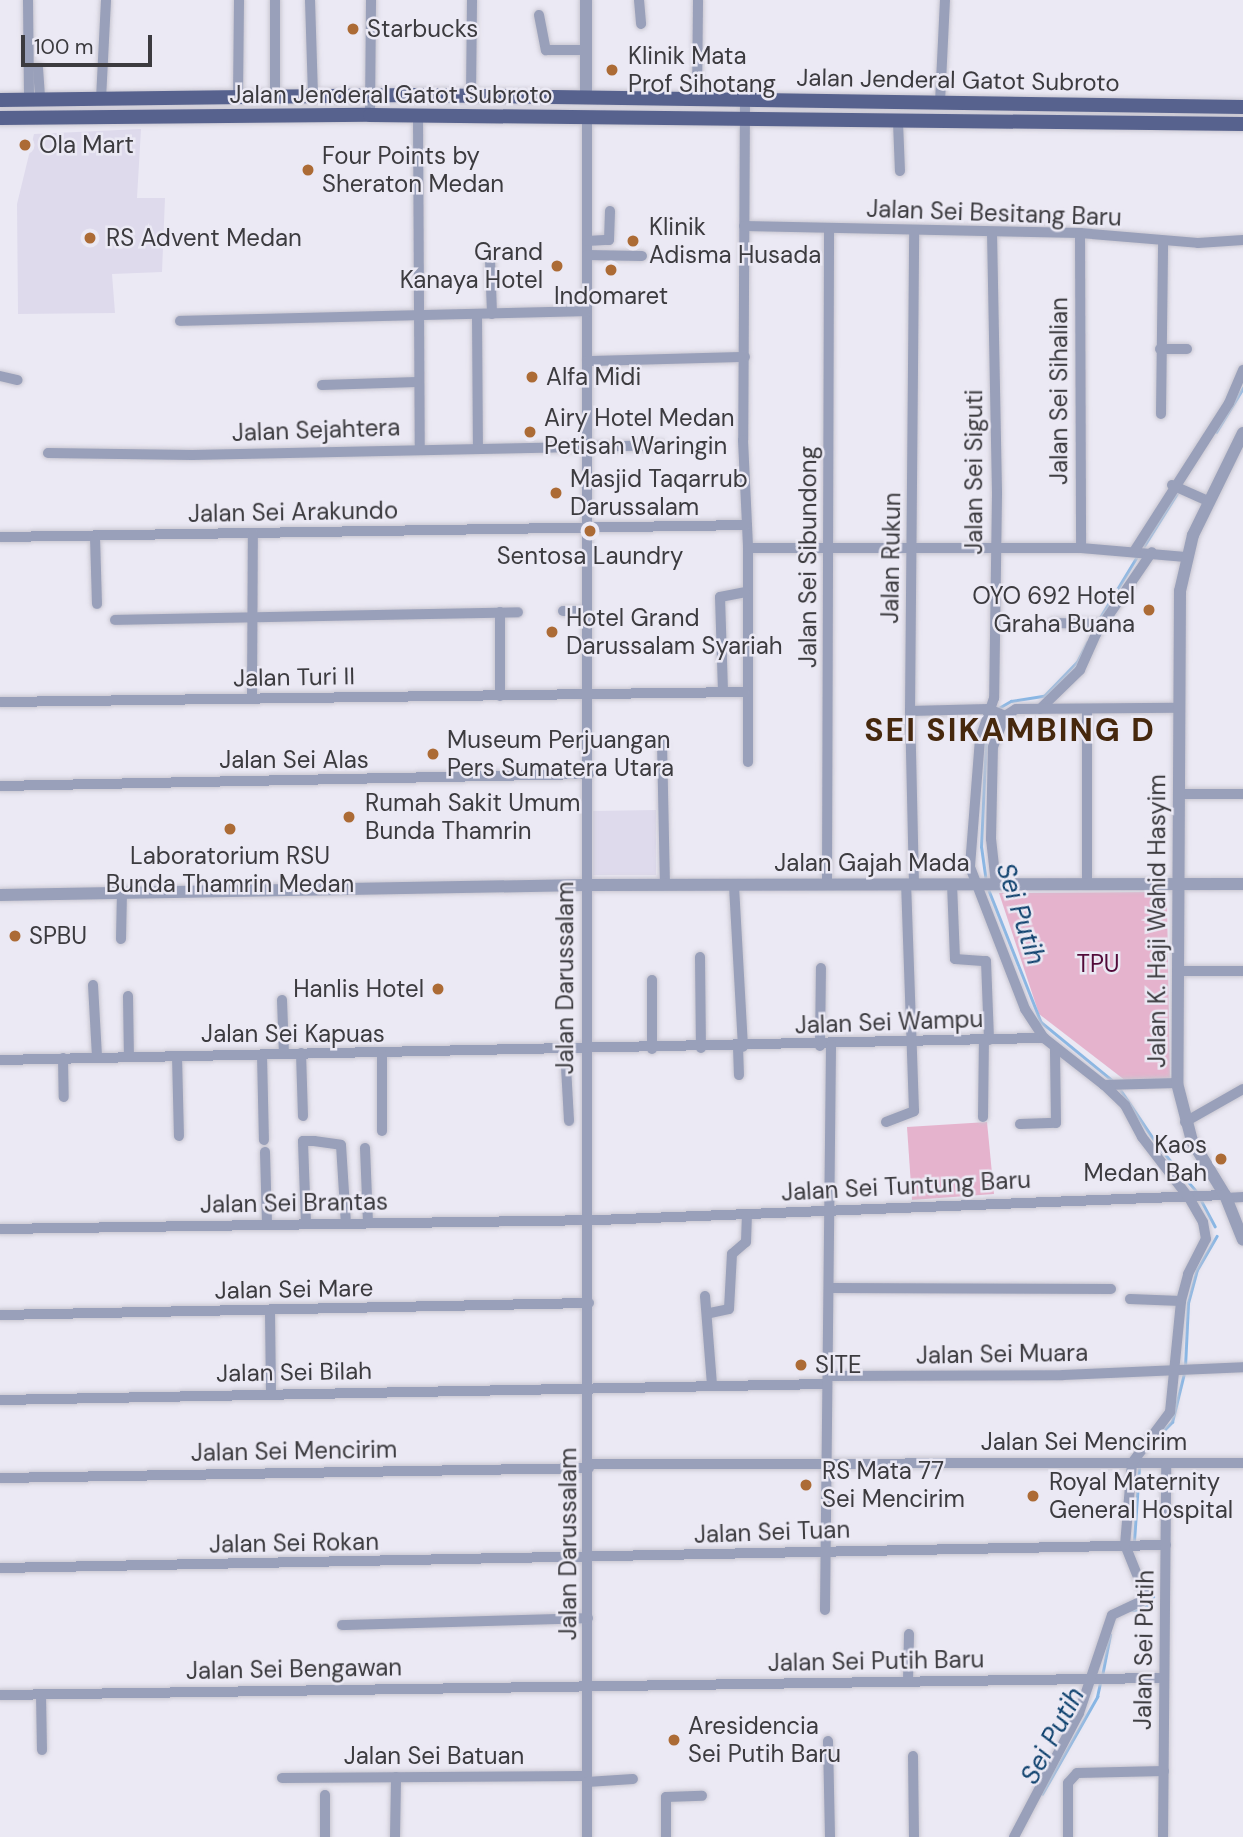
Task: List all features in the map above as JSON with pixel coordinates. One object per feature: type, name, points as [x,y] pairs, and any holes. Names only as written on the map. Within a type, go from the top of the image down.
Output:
[{"type":"main road","name":"Jalan Jenderal Gatot Subroto","points":[[0,100],[369,95],[1243,107]]},
{"type":"main road","points":[[586,98],[587,118]]},
{"type":"main road","points":[[940,103],[940,121]]},
{"type":"main road","name":"Jalan Jenderal Gatot Subroto","points":[[0,118],[418,115],[1243,124]]},
{"type":"street","points":[[28,0],[34,100]]},
{"type":"street","points":[[101,99],[106,0]]},
{"type":"street","points":[[238,97],[239,0]]},
{"type":"street","points":[[275,0],[275,97]]},
{"type":"street","points":[[310,0],[313,96]]},
{"type":"street","points":[[370,115],[371,0]]},
{"type":"street","points":[[471,96],[472,0]]},
{"type":"street","points":[[586,0],[586,98]]},
{"type":"street","points":[[639,0],[641,24]]},
{"type":"street","points":[[697,98],[698,0]]},
{"type":"street","points":[[940,103],[945,0]]},
{"type":"street","points":[[540,16],[545,50],[586,50]]},
{"type":"street","points":[[34,100],[38,68]]},
{"type":"street","points":[[745,100],[748,548],[745,692],[748,762]]},
{"type":"street","points":[[418,115],[417,383],[420,448]]},
{"type":"street","name":"Jalan Darussalam","points":[[587,118],[587,1837]]},
{"type":"street","points":[[898,122],[901,171]]},
{"type":"street","points":[[587,241],[610,240],[610,211]]},
{"type":"street","name":"Jalan Sei Besitang Baru","points":[[744,226],[914,232],[1080,233],[1163,241],[1243,240]]},
{"type":"street","name":"Jalan Sei Sibundong","points":[[827,884],[829,230]]},
{"type":"street","name":"Jalan Rukun","points":[[886,1122],[913,1114],[910,1041],[910,711],[914,232]]},
{"type":"street","name":"Jalan Sei Siguti","points":[[992,233],[996,712]]},
{"type":"street","name":"Jalan Sei Sihalian","points":[[1080,233],[1082,548]]},
{"type":"street","points":[[1161,414],[1163,241]]},
{"type":"street","points":[[587,255],[642,256]]},
{"type":"street","points":[[490,259],[492,314]]},
{"type":"street","points":[[180,321],[586,311]]},
{"type":"street","points":[[477,314],[478,449]]},
{"type":"street","points":[[1160,349],[1186,349]]},
{"type":"street","points":[[587,361],[745,357]]},
{"type":"street","points":[[1040,709],[1074,677],[1100,624],[1229,402],[1243,370]]},
{"type":"street","points":[[0,376],[18,380]]},
{"type":"street","points":[[322,385],[417,383]]},
{"type":"street","name":"Jalan K. Haji Wahid Hasyim","points":[[1243,433],[1208,502],[1186,557],[1177,625],[1177,1083],[1185,1122],[1226,1196],[1243,1240]]},
{"type":"street","name":"Jalan Sejahtera","points":[[48,453],[192,455],[420,448],[586,449],[662,445]]},
{"type":"street","points":[[1177,488],[1208,502]]},
{"type":"street","name":"Jalan Sei Arakundo","points":[[0,537],[747,525]]},
{"type":"street","points":[[253,533],[253,698]]},
{"type":"street","points":[[95,537],[97,604]]},
{"type":"street","points":[[748,548],[1082,548],[1143,551],[1186,557]]},
{"type":"street","points":[[723,692],[720,597],[745,592]]},
{"type":"street","points":[[563,611],[587,611]]},
{"type":"street","points":[[499,612],[500,696]]},
{"type":"street","points":[[115,620],[251,615],[518,612]]},
{"type":"street","points":[[1053,623],[1100,624]]},
{"type":"street","name":"Jalan Turi II","points":[[0,702],[745,692]]},
{"type":"street","points":[[910,711],[1178,708]]},
{"type":"street","points":[[1087,709],[1087,884]]},
{"type":"street","points":[[996,712],[981,731],[969,841],[975,884],[1024,1009],[1055,1050],[1107,1085],[1125,1105],[1142,1137],[1196,1197],[1206,1239],[1191,1267],[1181,1301],[1177,1371],[1170,1412],[1137,1463],[1132,1545],[1144,1597],[1112,1615],[1087,1680],[1079,1713],[1014,1837]]},
{"type":"street","points":[[994,884],[991,839],[996,712]]},
{"type":"street","points":[[662,743],[665,885]]},
{"type":"street","name":"Jalan Sei Alas","points":[[0,786],[589,774]]},
{"type":"street","points":[[1178,794],[1243,794]]},
{"type":"street","points":[[952,884],[954,959],[986,961],[987,1040],[983,1117]]},
{"type":"street","name":"Jalan Gajah Mada","points":[[0,895],[585,885],[1243,884]]},
{"type":"street","points":[[734,886],[739,1075]]},
{"type":"street","points":[[121,939],[122,893]]},
{"type":"street","points":[[700,957],[701,1048]]},
{"type":"street","points":[[821,968],[830,1211],[825,1610]]},
{"type":"street","points":[[1177,971],[1243,971]]},
{"type":"street","points":[[652,980],[652,1049]]},
{"type":"street","points":[[93,985],[97,1057]]},
{"type":"street","points":[[128,996],[129,1057]]},
{"type":"street","points":[[282,1000],[284,1054]]},
{"type":"street","name":"Jalan Sei Wampu","points":[[586,1049],[825,1046],[1044,1038]]},
{"type":"street","points":[[565,1049],[569,1121]]},
{"type":"street","name":"Jalan Sei Kapuas","points":[[0,1060],[586,1049]]},
{"type":"street","points":[[1020,1124],[1056,1123],[1055,1050]]},
{"type":"street","points":[[301,1053],[303,1116]]},
{"type":"street","points":[[382,1054],[382,1131]]},
{"type":"street","points":[[262,1055],[264,1140]]},
{"type":"street","points":[[177,1056],[179,1136]]},
{"type":"street","points":[[64,1058],[64,1097]]},
{"type":"street","points":[[1107,1085],[1177,1083]]},
{"type":"street","points":[[1185,1122],[1243,1089]]},
{"type":"street","points":[[306,1224],[303,1141],[341,1145],[346,1224]]},
{"type":"street","points":[[365,1148],[368,1223]]},
{"type":"street","points":[[265,1152],[267,1224]]},
{"type":"street","name":"Jalan Sei Tuntung Baru","points":[[589,1220],[1243,1197]]},
{"type":"street","points":[[705,1296],[705,1310],[710,1313],[729,1309],[732,1254],[747,1242],[747,1214]]},
{"type":"street","name":"Jalan Sei Brantas","points":[[0,1229],[589,1220]]},
{"type":"street","points":[[829,1288],[1111,1289]]},
{"type":"street","points":[[1130,1299],[1181,1301]]},
{"type":"street","name":"Jalan Sei Mare","points":[[0,1315],[270,1312],[589,1303]]},
{"type":"street","points":[[270,1312],[271,1393]]},
{"type":"street","points":[[710,1313],[712,1385]]},
{"type":"street","name":"Jalan Sei Muara","points":[[712,1385],[1243,1367]]},
{"type":"street","name":"Jalan Sei Bilah","points":[[0,1400],[712,1385]]},
{"type":"street","name":"Jalan Sei Mencirim","points":[[0,1478],[827,1463],[1243,1463]]},
{"type":"street","name":"Jalan Sei Putih","points":[[1163,1837],[1166,1463]]},
{"type":"street","name":"Jalan Sei Tuan","points":[[589,1559],[825,1550],[1166,1545]]},
{"type":"street","name":"Jalan Sei Rokan","points":[[0,1568],[589,1559]]},
{"type":"street","points":[[342,1625],[589,1618]]},
{"type":"street","points":[[908,1682],[909,1634]]},
{"type":"street","name":"Jalan Sei Putih Baru","points":[[588,1684],[1164,1678]]},
{"type":"street","name":"Jalan Sei Bengawan","points":[[0,1695],[588,1684]]},
{"type":"street","points":[[41,1694],[42,1750]]},
{"type":"street","points":[[828,1741],[830,1837]]},
{"type":"street","points":[[914,1756],[914,1837]]},
{"type":"street","points":[[1068,1837],[1068,1783],[1077,1773],[1164,1771]]},
{"type":"street","points":[[395,1837],[396,1777]]},
{"type":"street","name":"Jalan Sei Batuan","points":[[282,1778],[633,1779]]},
{"type":"street","points":[[324,1795],[325,1837]]},
{"type":"street","points":[[666,1837],[666,1797],[702,1796]]},
{"type":"shaded area","name":"RS Advent Medan","points":[[141,129],[137,198],[165,198],[162,272],[112,274],[115,313],[18,314],[17,204],[34,134]]},
{"type":"shaded area","points":[[656,810],[656,875],[593,875],[593,811]]},
{"type":"green space","name":"TPU","points":[[1160,892],[1167,903],[1170,1081],[1126,1081],[1039,1014],[999,893]]},
{"type":"green space","points":[[987,1122],[994,1194],[912,1200],[907,1127]]},
{"type":"waterway","name":"Sei Putih","points":[[1216,432],[1243,388]]},
{"type":"waterway","name":"Sei Putih","points":[[1142,549],[1179,490]]},
{"type":"waterway","name":"Sei Putih","points":[[1098,621],[1138,555]]},
{"type":"waterway","name":"Sei Putih","points":[[997,709],[1011,701],[1044,696],[1077,662],[1087,642]]},
{"type":"waterway","name":"Sei Putih","points":[[986,882],[981,847],[984,781],[986,741],[994,715]]},
{"type":"waterway","name":"Sei Putih","points":[[988,888],[1041,1022],[1113,1081]]},
{"type":"waterway","name":"Sei Putih","points":[[1120,1089],[1159,1147],[1197,1192]]},
{"type":"waterway","name":"Sei Putih","points":[[1200,1198],[1215,1226]]},
{"type":"waterway","name":"Sei Putih","points":[[1185,1367],[1188,1303],[1197,1270],[1217,1236]]},
{"type":"waterway","name":"Sei Putih","points":[[1158,1436],[1172,1422],[1184,1373]]},
{"type":"waterway","name":"Sei Putih","points":[[1134,1541],[1139,1467]]},
{"type":"waterway","name":"Sei Putih","points":[[1131,1610],[1144,1609],[1153,1597],[1143,1577]]},
{"type":"waterway","name":"Sei Putih","points":[[1102,1676],[1110,1635]]},
{"type":"waterway","name":"Sei Putih","points":[[1042,1794],[1097,1697],[1100,1683]]},
{"type":"place","name":"Starbucks","points":[[353,29]]},
{"type":"place","name":"Klinik Mata Prof Sihotang","points":[[612,70]]},
{"type":"place","name":"Ola Mart","points":[[25,145]]},
{"type":"place","name":"Four Points by Sheraton Medan","points":[[308,170]]},
{"type":"place","name":"RS Advent Medan","points":[[90,238]]},
{"type":"place","name":"Klinik Adisma Husada","points":[[633,241]]},
{"type":"place","name":"Grand Kanaya Hotel","points":[[557,266]]},
{"type":"place","name":"Indomaret","points":[[611,270]]},
{"type":"place","name":"Alfa Midi","points":[[532,377]]},
{"type":"place","name":"Airy Hotel Medan Petisah Waringin","points":[[530,432]]},
{"type":"place","name":"Masjid Taqarrub Darussalam","points":[[556,493]]},
{"type":"place","name":"Sentosa Laundry","points":[[590,531]]},
{"type":"place","name":"OYO 692 Hotel Graha Buana","points":[[1149,610]]},
{"type":"place","name":"Hotel Grand Darussalam Syariah","points":[[552,632]]},
{"type":"place","name":"Museum Perjuangan Pers Sumatera Utara","points":[[433,754]]},
{"type":"place","name":"Rumah Sakit Umum Bunda Thamrin","points":[[349,817]]},
{"type":"place","name":"Laboratorium RSU Bunda Thamrin Medan","points":[[230,829]]},
{"type":"place","name":"SPBU","points":[[15,936]]},
{"type":"place","name":"Hanlis Hotel","points":[[438,989]]},
{"type":"place","name":"Kaos Medan Bah","points":[[1221,1159]]},
{"type":"place","name":"SITE","points":[[801,1365]]},
{"type":"place","name":"RS Mata 77 Sei Mencirim","points":[[806,1485]]},
{"type":"place","name":"Royal Maternity General Hospital","points":[[1033,1496]]},
{"type":"place","name":"Aresidencia Sei Putih Baru","points":[[674,1740]]},
{"type":"district","name":"SEI SIKAMBING D","points":[[1010,730]]}]
